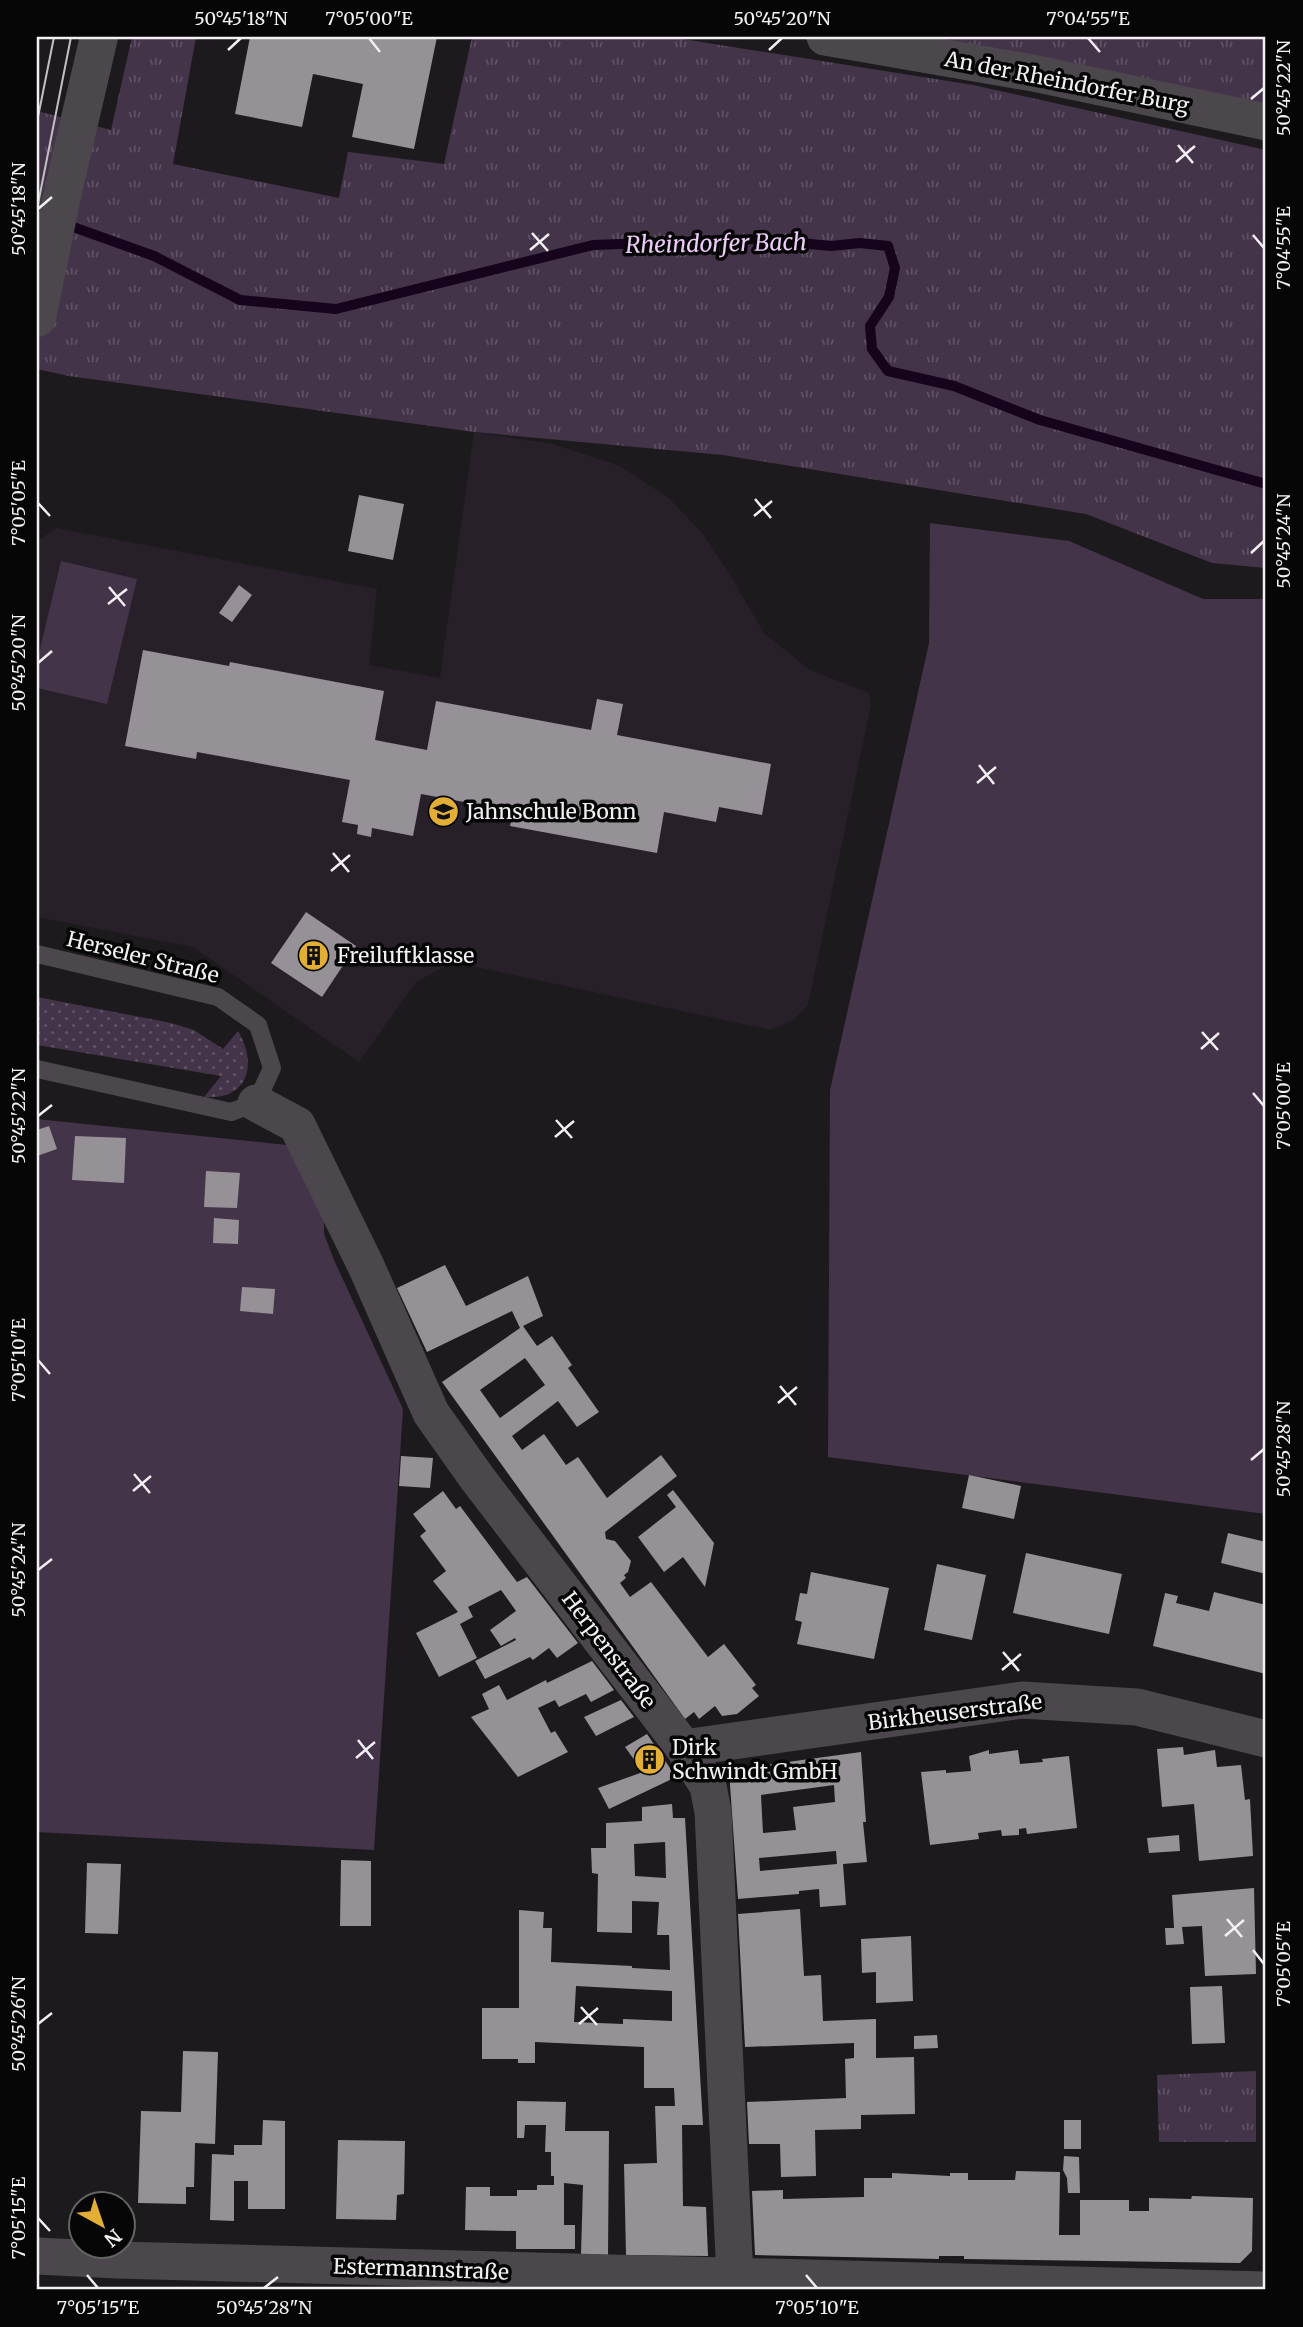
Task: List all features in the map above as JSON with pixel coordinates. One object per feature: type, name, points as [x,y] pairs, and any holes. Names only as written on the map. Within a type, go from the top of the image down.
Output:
[{"type":"street","points":[[37,318],[99,37]]},
{"type":"street","name":"An der Rheindorfer Burg","points":[[825,37],[1033,74],[1266,122]]},
{"type":"street","name":"Herpenstraße","points":[[256,1103],[297,1125],[366,1266],[431,1413],[477,1478],[684,1748],[708,1786],[712,1812],[734,2278]]},
{"type":"street","name":"Birkheuserstraße","points":[[684,1748],[1022,1700],[1137,1707],[1266,1739]]},
{"type":"street","name":"Estermannstraße","points":[[37,2256],[734,2278],[1266,2290]]},
{"type":"lane","name":"Herseler Straße","points":[[37,954],[218,997],[258,1026],[272,1068],[256,1103]]},
{"type":"lane","points":[[37,1069],[231,1112],[256,1103]]},
{"type":"shaded area","name":"Jahnschule Bonn","points":[[474,432],[553,444],[620,466],[670,499],[702,533],[764,633],[810,670],[869,693],[871,705],[808,1005],[793,1020],[771,1030],[453,962],[416,982],[359,1062],[193,947],[37,917],[38,541],[56,528],[377,589],[369,665],[440,678]]},
{"type":"green space","points":[[132,37],[196,37],[173,164],[339,198],[348,152],[444,164],[472,37],[670,37],[973,85],[1266,150],[1266,568],[1212,563],[1086,514],[723,455],[474,432],[69,376],[37,369],[37,111],[111,130]]},
{"type":"green space","points":[[893,37],[1266,37],[1266,106]]},
{"type":"green space","points":[[930,523],[1069,541],[1203,599],[1266,599],[1266,1514],[828,1457],[830,1090],[929,643]]},
{"type":"green space","points":[[61,561],[137,579],[107,704],[37,688],[37,662]]},
{"type":"green space","points":[[37,997],[171,1023],[194,1030],[223,1049],[238,1031],[247,1056],[245,1078],[231,1093],[219,1097],[204,1097],[221,1076],[37,1045]]},
{"type":"green space","points":[[37,1119],[296,1146],[324,1207],[324,1234],[334,1260],[403,1409],[374,1850],[37,1832]]},
{"type":"green space","points":[[1256,2071],[1256,2142],[1159,2142],[1157,2075]]},
{"type":"building","points":[[250,37],[437,37],[414,149],[352,137],[363,84],[313,74],[302,127],[235,114]]},
{"type":"building","points":[[359,495],[404,504],[393,560],[348,551]]},
{"type":"building","points":[[239,585],[252,595],[232,622],[219,613]]},
{"type":"building","points":[[143,650],[229,666],[230,662],[384,691],[375,740],[427,750],[436,701],[591,730],[597,699],[623,704],[617,735],[771,764],[762,815],[719,807],[716,822],[664,812],[657,853],[510,826],[513,811],[421,794],[413,836],[372,828],[371,837],[357,834],[358,825],[342,822],[350,780],[197,752],[196,759],[125,746]]},
{"type":"building","name":"Freiluftklasse","points":[[306,912],[356,946],[322,997],[271,963]]},
{"type":"building","points":[[49,1126],[57,1149],[37,1156],[37,1130]]},
{"type":"building","points":[[75,1136],[126,1138],[124,1183],[72,1180]]},
{"type":"building","points":[[206,1171],[240,1173],[237,1208],[204,1207]]},
{"type":"building","points":[[214,1218],[239,1220],[238,1244],[213,1243]]},
{"type":"building","points":[[445,1265],[466,1306],[528,1276],[543,1316],[523,1326],[537,1346],[552,1336],[572,1365],[568,1368],[599,1412],[577,1427],[558,1401],[512,1436],[522,1450],[544,1434],[566,1465],[578,1457],[607,1498],[661,1455],[677,1476],[605,1532],[606,1539],[615,1541],[631,1561],[628,1572],[624,1575],[626,1578],[620,1583],[630,1597],[651,1582],[708,1657],[724,1644],[756,1685],[752,1688],[759,1696],[737,1714],[722,1716],[715,1706],[699,1719],[694,1712],[685,1719],[442,1382],[520,1328],[512,1311],[427,1352],[397,1288]],"holes":[[[525,1358],[545,1385],[500,1418],[480,1390]]]},
{"type":"building","points":[[242,1287],[275,1289],[273,1314],[240,1311]]},
{"type":"building","points":[[401,1456],[433,1458],[430,1488],[399,1486]]},
{"type":"building","points":[[969,1475],[1021,1486],[1014,1519],[962,1508]]},
{"type":"building","points":[[673,1490],[714,1543],[705,1587],[683,1557],[664,1572],[638,1537],[676,1507],[667,1495]]},
{"type":"building","points":[[443,1491],[456,1509],[460,1506],[517,1582],[527,1577],[578,1643],[557,1658],[549,1648],[533,1660],[530,1657],[485,1679],[475,1661],[516,1640],[515,1638],[501,1646],[490,1630],[516,1611],[501,1590],[468,1607],[473,1617],[460,1624],[477,1658],[439,1677],[416,1633],[458,1612],[433,1581],[446,1571],[420,1536],[426,1531],[413,1514]]},
{"type":"building","points":[[1228,1533],[1266,1542],[1266,1574],[1221,1563]]},
{"type":"building","points":[[1026,1553],[1122,1574],[1109,1634],[1013,1613]]},
{"type":"building","points":[[937,1564],[986,1575],[972,1640],[924,1630]]},
{"type":"building","points":[[811,1572],[889,1588],[874,1659],[797,1644],[802,1622],[795,1620],[800,1593],[807,1594]]},
{"type":"building","points":[[1214,1592],[1266,1605],[1266,1674],[1153,1646],[1165,1593],[1178,1596],[1176,1603],[1209,1611]]},
{"type":"building","points":[[592,1661],[614,1690],[591,1702],[586,1694],[559,1707],[555,1700],[538,1708],[551,1733],[555,1731],[568,1752],[518,1777],[471,1717],[489,1709],[482,1694],[499,1685],[507,1700]]},
{"type":"building","points":[[621,1700],[634,1717],[596,1736],[584,1717]]},
{"type":"building","name":"Dirk Schwindt GmbH","points":[[647,1734],[676,1777],[609,1809],[598,1788],[643,1772],[625,1747]]},
{"type":"building","points":[[1183,1747],[1184,1755],[1215,1750],[1217,1767],[1241,1765],[1245,1800],[1250,1799],[1253,1856],[1199,1861],[1194,1804],[1162,1807],[1157,1749]]},
{"type":"building","points":[[989,1750],[989,1754],[1018,1750],[1020,1764],[1069,1756],[1077,1828],[1027,1834],[1026,1828],[1019,1829],[1019,1835],[1002,1836],[1001,1830],[978,1833],[979,1839],[930,1845],[921,1772],[971,1771],[969,1756]]},
{"type":"building","points":[[861,1752],[867,1862],[843,1864],[846,1905],[820,1907],[819,1889],[799,1891],[799,1894],[738,1899],[729,1770]],"holes":[[[834,1785],[835,1802],[793,1807],[796,1830],[763,1833],[761,1795]],[[836,1851],[837,1864],[760,1871],[759,1858]]]},
{"type":"building","points":[[672,1804],[673,1818],[685,1818],[703,2125],[682,2125],[683,2206],[706,2207],[708,2256],[626,2255],[624,2164],[657,2163],[655,2106],[675,2106],[674,2088],[644,2088],[644,2047],[535,2042],[535,2063],[518,2063],[518,2059],[482,2059],[482,2008],[519,2008],[519,1910],[544,1912],[543,1928],[552,1928],[551,1962],[670,1970],[669,1935],[657,1935],[659,1902],[632,1901],[632,1933],[597,1932],[598,1874],[592,1873],[591,1848],[606,1848],[606,1823],[642,1821],[642,1807]],"holes":[[[665,1842],[666,1878],[635,1876],[634,1844]],[[576,1986],[672,1991],[672,2021],[623,2019],[623,2024],[574,2022]]]},
{"type":"building","points":[[1179,1835],[1180,1851],[1149,1853],[1147,1838]]},
{"type":"building","points":[[341,1860],[371,1861],[371,1926],[340,1926]]},
{"type":"building","points":[[87,1863],[121,1864],[118,1934],[85,1933]]},
{"type":"building","points":[[1254,1888],[1256,1974],[1205,1976],[1202,1926],[1182,1927],[1184,1944],[1166,1945],[1165,1928],[1174,1928],[1172,1895]]},
{"type":"building","points":[[800,1909],[804,1976],[821,1975],[823,2021],[876,2019],[876,2058],[914,2057],[915,2114],[861,2115],[861,2129],[815,2130],[816,2176],[781,2177],[780,2144],[749,2144],[747,2102],[846,2098],[845,2059],[854,2058],[854,2043],[745,2047],[738,1914]]},
{"type":"building","points":[[911,1936],[913,2001],[876,2003],[876,1972],[862,1973],[861,1939]]},
{"type":"building","points":[[1222,1986],[1225,2043],[1192,2044],[1190,1987]]},
{"type":"building","points":[[937,2035],[938,2048],[914,2049],[914,2036]]},
{"type":"building","points":[[183,2051],[218,2052],[215,2144],[195,2143],[194,2187],[186,2187],[186,2204],[138,2203],[141,2111],[181,2112]]},
{"type":"building","points":[[517,2101],[566,2102],[565,2131],[609,2131],[608,2255],[581,2254],[583,2185],[564,2183],[564,2225],[575,2225],[575,2249],[516,2249],[516,2231],[465,2230],[466,2187],[490,2187],[490,2196],[517,2196],[517,2190],[537,2190],[537,2185],[554,2185],[554,2176],[551,2176],[551,2152],[545,2152],[546,2125],[525,2125],[524,2138],[517,2138]]},
{"type":"building","points":[[263,2120],[285,2121],[285,2209],[248,2209],[248,2181],[234,2181],[234,2221],[210,2220],[212,2154],[234,2155],[234,2145],[262,2145]]},
{"type":"building","points":[[1064,2120],[1081,2120],[1081,2149],[1064,2149]]},
{"type":"building","points":[[338,2140],[405,2141],[404,2194],[397,2195],[396,2220],[336,2219]]},
{"type":"building","points":[[1064,2156],[1079,2157],[1080,2193],[1068,2193],[1067,2178],[1063,2170]]},
{"type":"building","points":[[1016,2171],[1060,2172],[1059,2235],[1080,2235],[1080,2200],[1129,2200],[1129,2211],[1149,2211],[1149,2198],[1253,2198],[1252,2251],[1240,2263],[964,2259],[964,2256],[939,2256],[939,2259],[755,2255],[752,2191],[783,2190],[783,2199],[864,2197],[864,2178],[892,2178],[892,2173],[950,2176],[950,2173],[968,2173],[968,2180],[1015,2180]]},
{"type":"waterway","name":"Rheindorfer Bach","points":[[37,214],[154,256],[240,300],[336,309],[593,245],[760,239],[831,246],[860,243],[888,246],[895,268],[889,297],[870,326],[872,349],[888,371],[954,386],[1040,420],[1266,484]]},
{"type":"tram line","points":[[37,122],[54,37]]},
{"type":"tram line","points":[[37,209],[71,37]]},
{"type":"place","name":"Jahnschule Bonn","points":[[443,811]]},
{"type":"place","name":"Freiluftklasse","points":[[314,955]]},
{"type":"place","name":"Dirk Schwindt GmbH","points":[[649,1759]]}]
